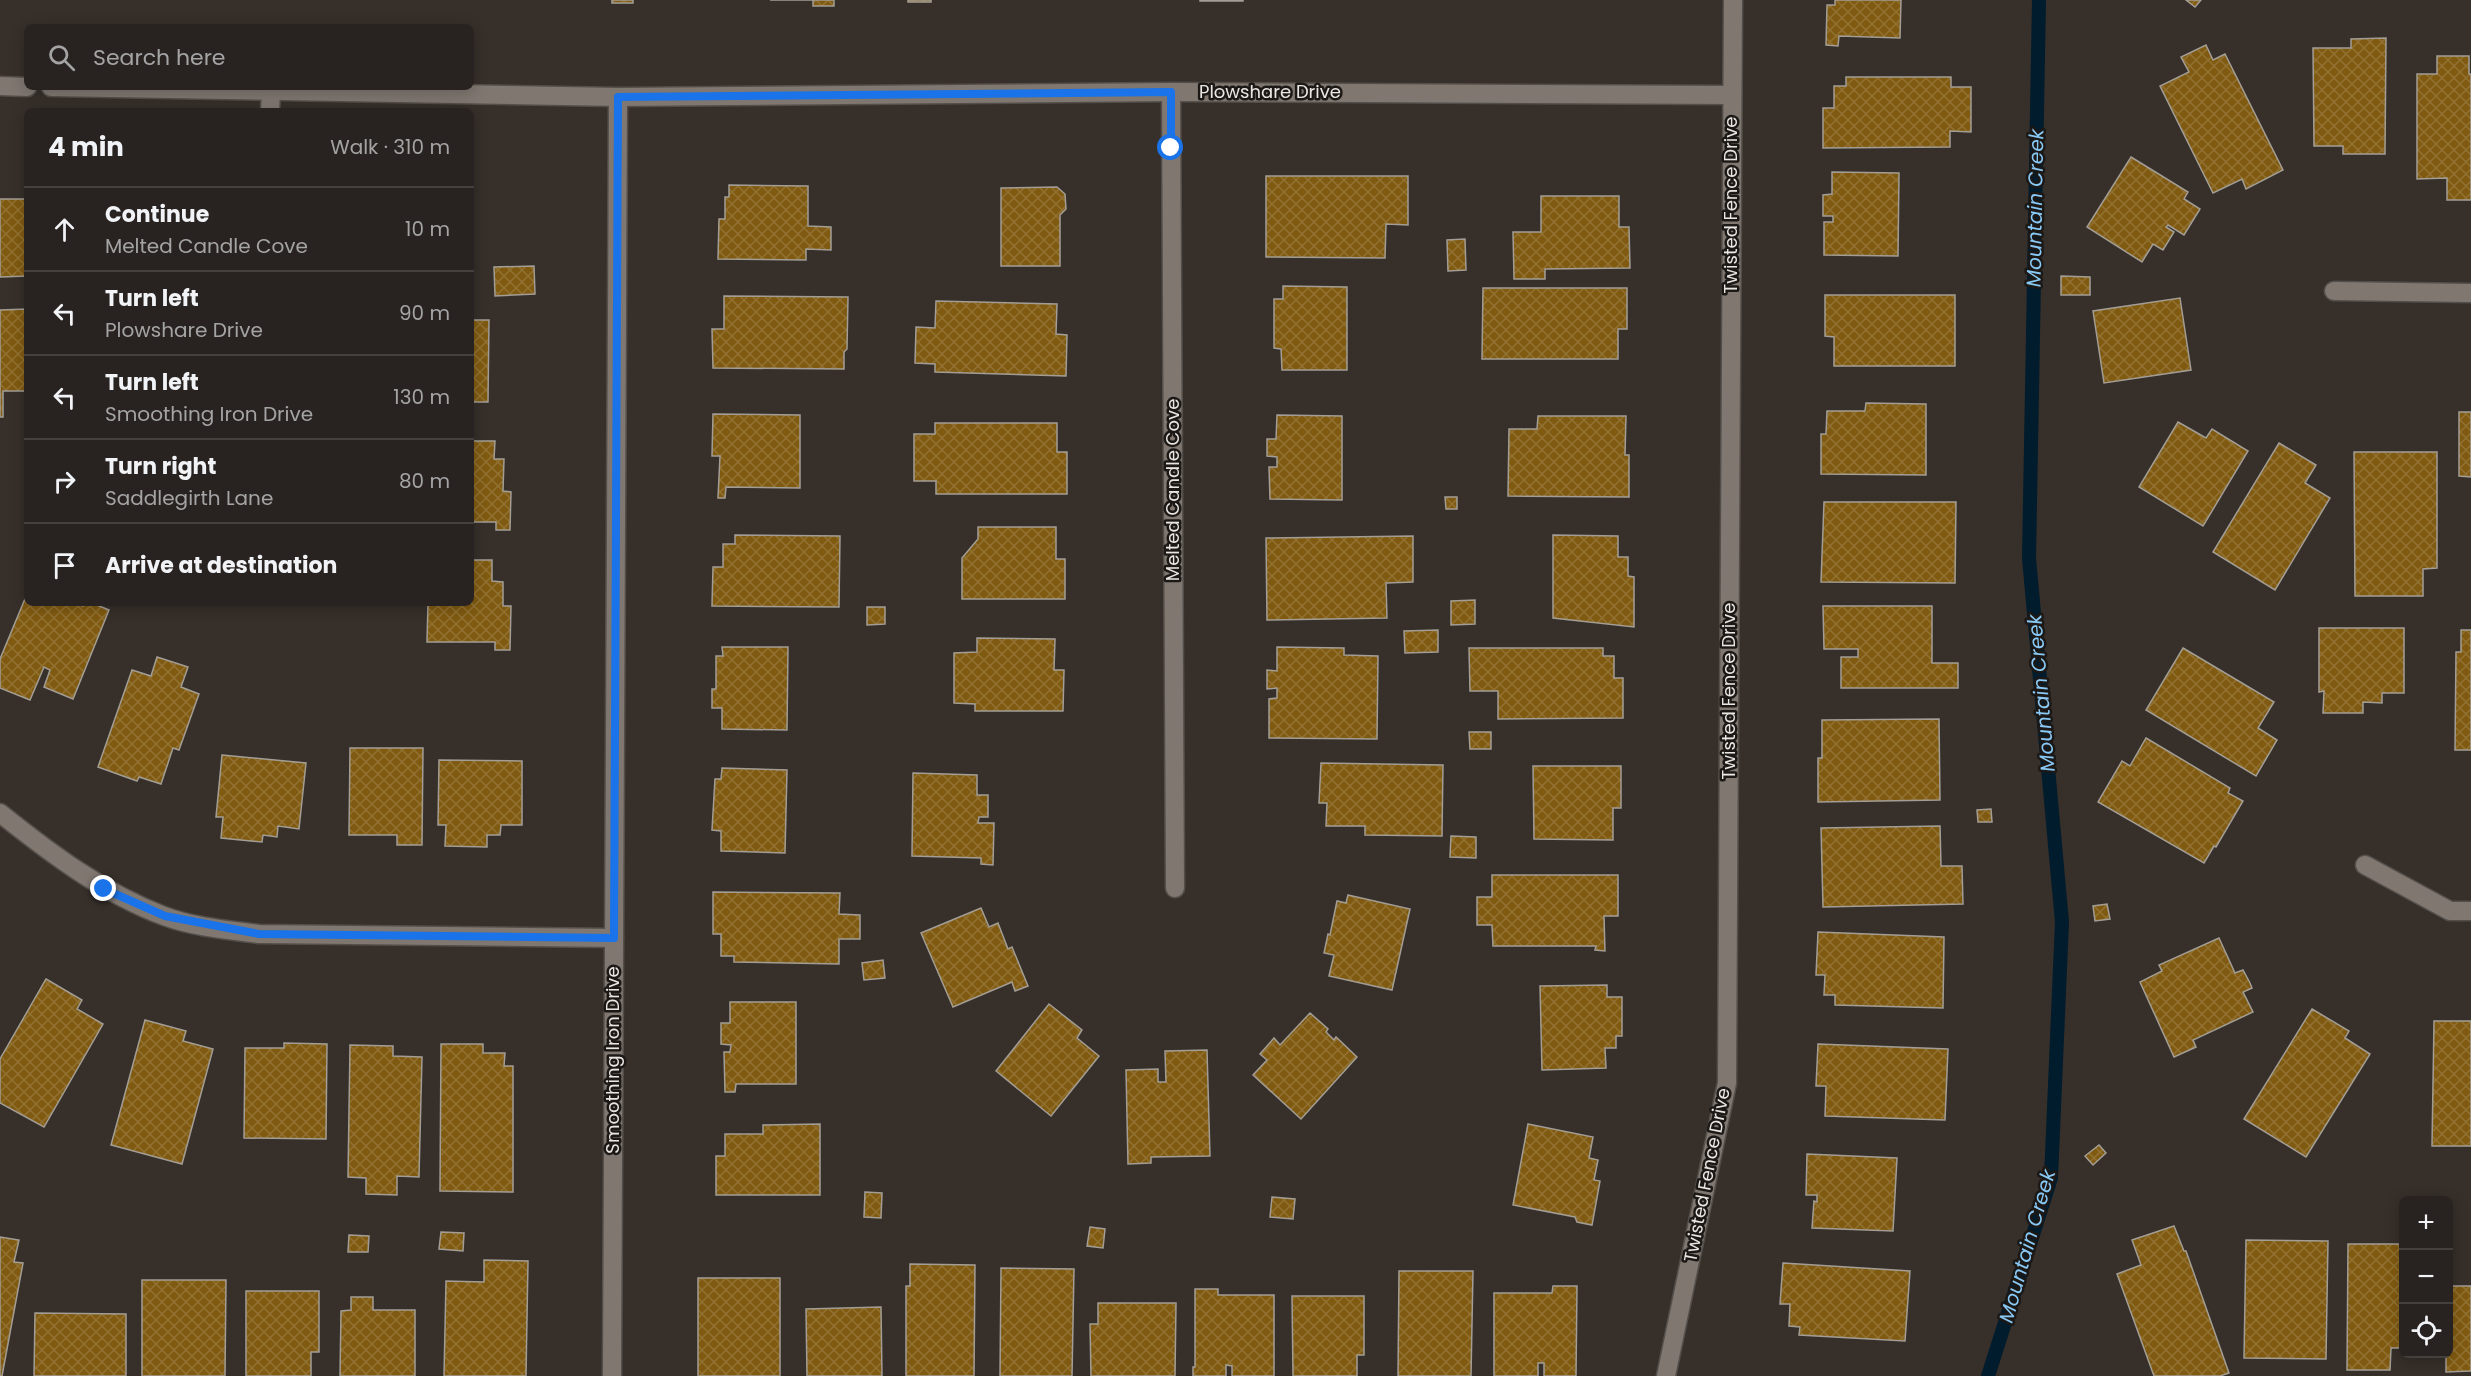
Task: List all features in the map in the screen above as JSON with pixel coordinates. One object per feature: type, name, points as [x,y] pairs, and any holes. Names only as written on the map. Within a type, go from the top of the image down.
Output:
[{"type":"street","name":"Twisted Fence Drive","points":[[1666,1376],[1727,1083],[1732,0]]},
{"type":"street","points":[[0,86],[24,87]]},
{"type":"street","name":"Plowshare Drive","points":[[271,90],[618,97],[1171,92],[1732,95]]},
{"type":"street","points":[[270,108],[271,90]]},
{"type":"street","name":"Melted Candle Cove","points":[[1171,92],[1176,888]]},
{"type":"street","name":"Smoothing Iron Drive","points":[[612,1376],[618,97]]},
{"type":"street","points":[[2334,291],[2471,293]]},
{"type":"street","points":[[0,813],[104,889],[165,916],[214,927],[259,934],[614,938]]},
{"type":"street","points":[[2365,865],[2450,911],[2471,911]]},
{"type":"building","points":[[612,0],[633,0],[633,3],[612,3]]},
{"type":"building","points":[[813,0],[834,0],[834,6],[813,6]]},
{"type":"building","points":[[908,0],[931,0],[931,2],[908,2]]},
{"type":"building","points":[[1243,0],[1243,1],[1200,1]]},
{"type":"building","points":[[1835,0],[1901,0],[1900,38],[1839,36],[1838,46],[1826,45],[1827,5],[1835,5]]},
{"type":"building","points":[[2186,0],[2201,0],[2195,7]]},
{"type":"building","points":[[2386,38],[2385,154],[2343,154],[2343,146],[2314,146],[2313,48],[2351,48],[2351,39]]},
{"type":"building","points":[[2206,45],[2213,60],[2225,54],[2283,170],[2246,189],[2242,179],[2213,193],[2160,86],[2189,72],[2181,57]]},
{"type":"building","points":[[2437,56],[2469,56],[2471,200],[2447,200],[2447,178],[2417,179],[2417,74],[2437,74]]},
{"type":"building","points":[[1846,77],[1951,77],[1951,87],[1971,87],[1971,132],[1950,131],[1950,147],[1823,148],[1823,108],[1834,108],[1834,86],[1846,86]]},
{"type":"building","points":[[2131,157],[2188,192],[2184,199],[2200,209],[2184,235],[2168,225],[2166,227],[2174,232],[2163,250],[2153,244],[2142,262],[2087,227]]},
{"type":"building","points":[[1832,172],[1899,173],[1898,256],[1824,255],[1824,222],[1833,222],[1833,216],[1823,216],[1823,195],[1832,194]]},
{"type":"building","points":[[1266,176],[1408,176],[1408,225],[1386,224],[1385,258],[1266,257]]},
{"type":"building","points":[[729,185],[808,186],[808,226],[831,227],[831,250],[806,249],[806,260],[718,259],[719,219],[725,219],[725,197],[729,197]]},
{"type":"building","points":[[1057,187],[1065,194],[1066,209],[1060,215],[1060,266],[1001,266],[1001,188]]},
{"type":"building","points":[[1541,196],[1619,196],[1619,227],[1629,227],[1630,268],[1545,269],[1545,279],[1514,279],[1513,232],[1541,232]]},
{"type":"building","points":[[0,199],[24,199],[24,276],[0,277]]},
{"type":"building","points":[[1465,239],[1466,270],[1448,271],[1447,240]]},
{"type":"building","points":[[534,266],[535,294],[495,296],[494,267]]},
{"type":"building","points":[[2061,276],[2090,277],[2090,295],[2061,295]]},
{"type":"building","points":[[1283,286],[1347,287],[1347,370],[1282,370],[1281,349],[1274,348],[1274,299],[1283,299]]},
{"type":"building","points":[[1483,288],[1627,288],[1627,329],[1618,329],[1618,359],[1482,359]]},
{"type":"building","points":[[1825,295],[1955,295],[1955,366],[1834,366],[1834,337],[1825,336]]},
{"type":"building","points":[[724,296],[848,297],[847,349],[844,352],[844,369],[713,368],[712,329],[724,329]]},
{"type":"building","points":[[2180,298],[2191,370],[2104,383],[2093,311]]},
{"type":"building","points":[[936,301],[1057,304],[1056,334],[1067,335],[1066,376],[935,372],[935,364],[915,363],[916,327],[935,328]]},
{"type":"building","points":[[24,309],[24,391],[3,391],[3,417],[0,417],[0,310]]},
{"type":"building","points":[[474,320],[489,320],[488,402],[474,402]]},
{"type":"building","points":[[1866,403],[1926,404],[1926,475],[1821,474],[1821,434],[1826,434],[1827,411],[1865,411]]},
{"type":"building","points":[[2459,412],[2471,412],[2471,477],[2459,476]]},
{"type":"building","points":[[713,414],[800,415],[800,488],[726,487],[725,498],[718,498],[720,456],[712,456]]},
{"type":"building","points":[[1277,415],[1342,416],[1342,500],[1270,499],[1269,467],[1277,467],[1277,457],[1267,456],[1267,439],[1276,439]]},
{"type":"building","points":[[1538,416],[1626,416],[1625,455],[1629,455],[1629,497],[1508,496],[1509,429],[1537,429]]},
{"type":"building","points":[[2178,422],[2206,438],[2212,429],[2248,451],[2203,526],[2139,487]]},
{"type":"building","points":[[935,423],[1057,423],[1057,452],[1067,452],[1067,494],[936,494],[936,481],[914,481],[914,434],[935,434]]},
{"type":"building","points":[[474,441],[495,441],[494,459],[504,459],[503,491],[511,492],[510,530],[496,530],[496,522],[474,522]]},
{"type":"building","points":[[2279,443],[2316,465],[2305,483],[2330,498],[2275,590],[2213,552]]},
{"type":"building","points":[[2354,452],[2437,452],[2437,568],[2423,569],[2423,596],[2355,596]]},
{"type":"building","points":[[1445,497],[1457,497],[1457,509],[1446,509]]},
{"type":"building","points":[[1824,502],[1956,502],[1955,583],[1821,582]]},
{"type":"building","points":[[978,527],[1056,527],[1056,559],[1065,559],[1065,599],[962,599],[962,558],[978,539]]},
{"type":"building","points":[[735,535],[840,536],[839,607],[712,606],[713,567],[723,567],[723,544],[735,544]]},
{"type":"building","points":[[1553,535],[1618,536],[1618,557],[1628,557],[1628,576],[1634,577],[1634,627],[1553,618]]},
{"type":"building","points":[[1413,536],[1413,582],[1386,583],[1387,618],[1267,620],[1266,538]]},
{"type":"building","points":[[474,560],[492,560],[492,581],[503,582],[503,606],[511,606],[510,650],[495,650],[495,642],[427,642],[428,606],[474,606]]},
{"type":"building","points":[[1475,600],[1475,624],[1451,625],[1451,601]]},
{"type":"building","points":[[24,601],[24,606],[99,606],[109,610],[73,699],[44,687],[50,670],[44,667],[30,700],[0,688],[0,659]]},
{"type":"building","points":[[1823,606],[1932,606],[1932,663],[1958,663],[1958,688],[1841,688],[1841,657],[1858,657],[1858,649],[1824,649]]},
{"type":"building","points":[[867,607],[885,607],[885,624],[867,625]]},
{"type":"building","points":[[2319,628],[2404,628],[2404,693],[2382,693],[2382,703],[2363,702],[2363,713],[2323,713],[2324,691],[2319,692]]},
{"type":"building","points":[[1438,630],[1438,652],[1405,653],[1404,631]]},
{"type":"building","points":[[2461,630],[2471,630],[2471,750],[2455,750],[2456,652],[2461,652]]},
{"type":"building","points":[[977,638],[1055,639],[1054,670],[1064,670],[1063,711],[975,711],[975,704],[954,703],[954,653],[977,652]]},
{"type":"building","points":[[722,647],[788,647],[787,730],[722,729],[722,708],[712,708],[712,689],[716,689],[716,656],[723,656]]},
{"type":"building","points":[[1277,647],[1344,648],[1344,655],[1378,656],[1377,739],[1269,738],[1269,699],[1277,698],[1277,688],[1267,689],[1267,670],[1277,671]]},
{"type":"building","points":[[1469,648],[1603,648],[1603,656],[1614,656],[1614,678],[1623,678],[1623,718],[1498,719],[1498,691],[1470,691]]},
{"type":"building","points":[[2183,648],[2274,702],[2258,728],[2277,740],[2256,776],[2146,710]]},
{"type":"building","points":[[157,657],[188,667],[181,687],[199,694],[179,750],[173,748],[161,784],[139,777],[137,781],[98,767],[132,670],[151,676]]},
{"type":"building","points":[[1939,719],[1940,800],[1818,802],[1818,758],[1822,758],[1822,720]]},
{"type":"building","points":[[1469,732],[1491,732],[1491,749],[1470,749]]},
{"type":"building","points":[[2146,738],[2230,788],[2228,793],[2243,801],[2204,863],[2098,802],[2122,761],[2130,766]]},
{"type":"building","points":[[350,748],[423,748],[422,845],[397,845],[397,835],[349,835]]},
{"type":"building","points":[[222,755],[306,763],[299,829],[278,826],[277,837],[263,835],[262,842],[221,838],[223,817],[216,817]]},
{"type":"building","points":[[439,760],[522,761],[522,825],[501,825],[500,835],[487,835],[487,847],[445,846],[446,825],[438,825]]},
{"type":"building","points":[[1321,763],[1443,765],[1442,836],[1365,835],[1365,826],[1326,826],[1327,803],[1319,803]]},
{"type":"building","points":[[1533,766],[1621,766],[1621,808],[1613,808],[1613,840],[1534,839]]},
{"type":"building","points":[[722,768],[787,770],[785,853],[721,851],[721,831],[712,830],[715,779],[721,779]]},
{"type":"building","points":[[913,773],[977,775],[977,795],[988,795],[988,817],[979,817],[978,823],[994,823],[993,865],[981,864],[981,858],[912,856]]},
{"type":"building","points":[[1991,809],[1992,822],[1978,822],[1977,810]]},
{"type":"building","points":[[1940,826],[1941,866],[1962,866],[1963,904],[1823,907],[1821,828]]},
{"type":"building","points":[[1451,836],[1476,837],[1476,858],[1450,857]]},
{"type":"building","points":[[1492,875],[1618,875],[1618,916],[1604,916],[1605,951],[1595,950],[1596,946],[1493,946],[1492,925],[1477,925],[1477,897],[1492,897]]},
{"type":"building","points":[[713,892],[840,893],[839,914],[860,915],[860,939],[839,939],[839,964],[734,962],[734,956],[721,956],[721,934],[713,934]]},
{"type":"building","points":[[1348,895],[1410,909],[1392,990],[1329,976],[1334,955],[1324,953],[1328,934],[1330,935],[1337,901],[1346,903]]},
{"type":"building","points":[[2107,904],[2110,919],[2095,921],[2093,906]]},
{"type":"building","points":[[981,908],[989,927],[998,923],[1008,949],[1012,947],[1028,986],[1015,991],[1012,982],[953,1007],[921,933]]},
{"type":"building","points":[[1818,932],[1944,937],[1943,1008],[1835,1005],[1835,995],[1824,995],[1825,975],[1816,975]]},
{"type":"building","points":[[2219,938],[2235,973],[2243,970],[2250,983],[2252,988],[2243,992],[2253,1012],[2193,1040],[2196,1047],[2174,1057],[2140,982],[2162,971],[2159,965]]},
{"type":"building","points":[[883,960],[885,978],[864,980],[862,963]]},
{"type":"building","points":[[46,979],[82,1000],[77,1009],[103,1024],[44,1127],[0,1103],[0,1059]]},
{"type":"building","points":[[1607,985],[1607,997],[1622,997],[1622,1036],[1616,1036],[1616,1048],[1605,1048],[1606,1068],[1542,1070],[1540,986]]},
{"type":"building","points":[[730,1002],[796,1002],[796,1084],[736,1084],[735,1092],[725,1092],[724,1052],[730,1052],[731,1045],[721,1044],[721,1023],[730,1023]]},
{"type":"building","points":[[1049,1004],[1082,1030],[1077,1038],[1099,1056],[1051,1116],[996,1071]]},
{"type":"building","points":[[2312,1009],[2349,1031],[2345,1038],[2370,1054],[2306,1157],[2244,1119]]},
{"type":"building","points":[[1310,1013],[1328,1029],[1326,1032],[1334,1040],[1336,1037],[1357,1057],[1301,1119],[1253,1075],[1267,1060],[1260,1054],[1274,1038],[1280,1045]]},
{"type":"building","points":[[145,1020],[186,1031],[183,1041],[213,1049],[182,1164],[111,1145]]},
{"type":"building","points":[[2434,1021],[2471,1021],[2471,1146],[2432,1146]]},
{"type":"building","points":[[284,1043],[327,1044],[326,1139],[244,1138],[245,1048],[284,1048]]},
{"type":"building","points":[[441,1044],[483,1044],[483,1053],[505,1053],[504,1066],[513,1066],[513,1192],[440,1191]]},
{"type":"building","points":[[1818,1044],[1948,1049],[1945,1120],[1825,1116],[1826,1086],[1816,1086]]},
{"type":"building","points":[[350,1045],[393,1046],[393,1056],[422,1057],[419,1177],[397,1176],[397,1195],[366,1194],[366,1178],[348,1177]]},
{"type":"building","points":[[1207,1050],[1210,1156],[1151,1157],[1151,1163],[1128,1164],[1126,1070],[1158,1069],[1158,1082],[1166,1082],[1165,1051]]},
{"type":"building","points":[[820,1124],[820,1195],[716,1195],[716,1156],[725,1156],[725,1134],[763,1134],[763,1125]]},
{"type":"building","points":[[1528,1124],[1593,1137],[1589,1158],[1598,1160],[1594,1180],[1600,1181],[1592,1225],[1577,1222],[1575,1217],[1513,1205]]},
{"type":"building","points":[[2099,1145],[2106,1153],[2093,1165],[2085,1156]]},
{"type":"building","points":[[1807,1154],[1897,1158],[1893,1231],[1812,1228],[1814,1201],[1817,1202],[1817,1195],[1806,1195]]},
{"type":"building","points":[[865,1192],[882,1193],[881,1218],[864,1217]]},
{"type":"building","points":[[1272,1197],[1295,1199],[1293,1219],[1270,1217]]},
{"type":"building","points":[[2174,1226],[2184,1251],[2186,1251],[2229,1373],[2220,1376],[2154,1376],[2117,1274],[2141,1265],[2132,1240]]},
{"type":"building","points":[[1090,1227],[1105,1229],[1103,1248],[1087,1246]]},
{"type":"building","points":[[441,1232],[464,1233],[463,1251],[439,1249]]},
{"type":"building","points":[[349,1235],[369,1236],[368,1252],[348,1252]]},
{"type":"building","points":[[0,1237],[19,1240],[14,1262],[23,1263],[2,1376],[0,1376]]},
{"type":"building","points":[[2246,1240],[2328,1241],[2326,1359],[2244,1358]]},
{"type":"building","points":[[2348,1244],[2399,1244],[2399,1348],[2391,1348],[2390,1370],[2347,1370]]},
{"type":"building","points":[[484,1260],[528,1261],[526,1376],[444,1376],[446,1281],[484,1282]]},
{"type":"building","points":[[1783,1263],[1910,1271],[1905,1341],[1799,1335],[1800,1327],[1789,1326],[1790,1304],[1780,1304]]},
{"type":"building","points":[[910,1264],[975,1265],[974,1376],[906,1376],[906,1286],[910,1286]]},
{"type":"building","points":[[1001,1268],[1074,1269],[1072,1376],[1000,1376]]},
{"type":"building","points":[[1399,1271],[1473,1271],[1471,1376],[1398,1376]]},
{"type":"building","points":[[698,1278],[780,1278],[780,1376],[698,1376]]},
{"type":"building","points":[[142,1280],[226,1280],[225,1376],[142,1376]]},
{"type":"building","points":[[1553,1286],[1577,1286],[1576,1376],[1544,1376],[1544,1363],[1538,1363],[1538,1376],[1494,1376],[1494,1293],[1552,1293]]},
{"type":"building","points":[[2453,1286],[2471,1286],[2471,1371],[2446,1372],[2446,1358],[2453,1358]]},
{"type":"building","points":[[1195,1289],[1218,1289],[1218,1295],[1274,1295],[1274,1376],[1232,1376],[1232,1366],[1226,1365],[1226,1376],[1193,1376]]},
{"type":"building","points":[[246,1291],[319,1291],[319,1352],[311,1352],[311,1376],[246,1376]]},
{"type":"building","points":[[1292,1296],[1364,1296],[1364,1355],[1357,1355],[1357,1376],[1293,1376]]},
{"type":"building","points":[[351,1297],[373,1297],[373,1310],[415,1310],[415,1376],[340,1376],[341,1311],[351,1310]]},
{"type":"building","points":[[1098,1303],[1176,1303],[1175,1376],[1091,1376],[1090,1324],[1098,1324]]},
{"type":"building","points":[[881,1307],[882,1376],[807,1376],[806,1309]]},
{"type":"building","points":[[35,1313],[126,1314],[126,1376],[34,1376]]},
{"type":"waterway","name":"Mountain Creek","points":[[1988,1376],[2051,1178],[2062,922],[2029,558],[2039,0]]},
{"type":"route","points":[[104,889],[165,916],[259,934],[614,938],[618,97],[1171,92],[1171,148]]}]
